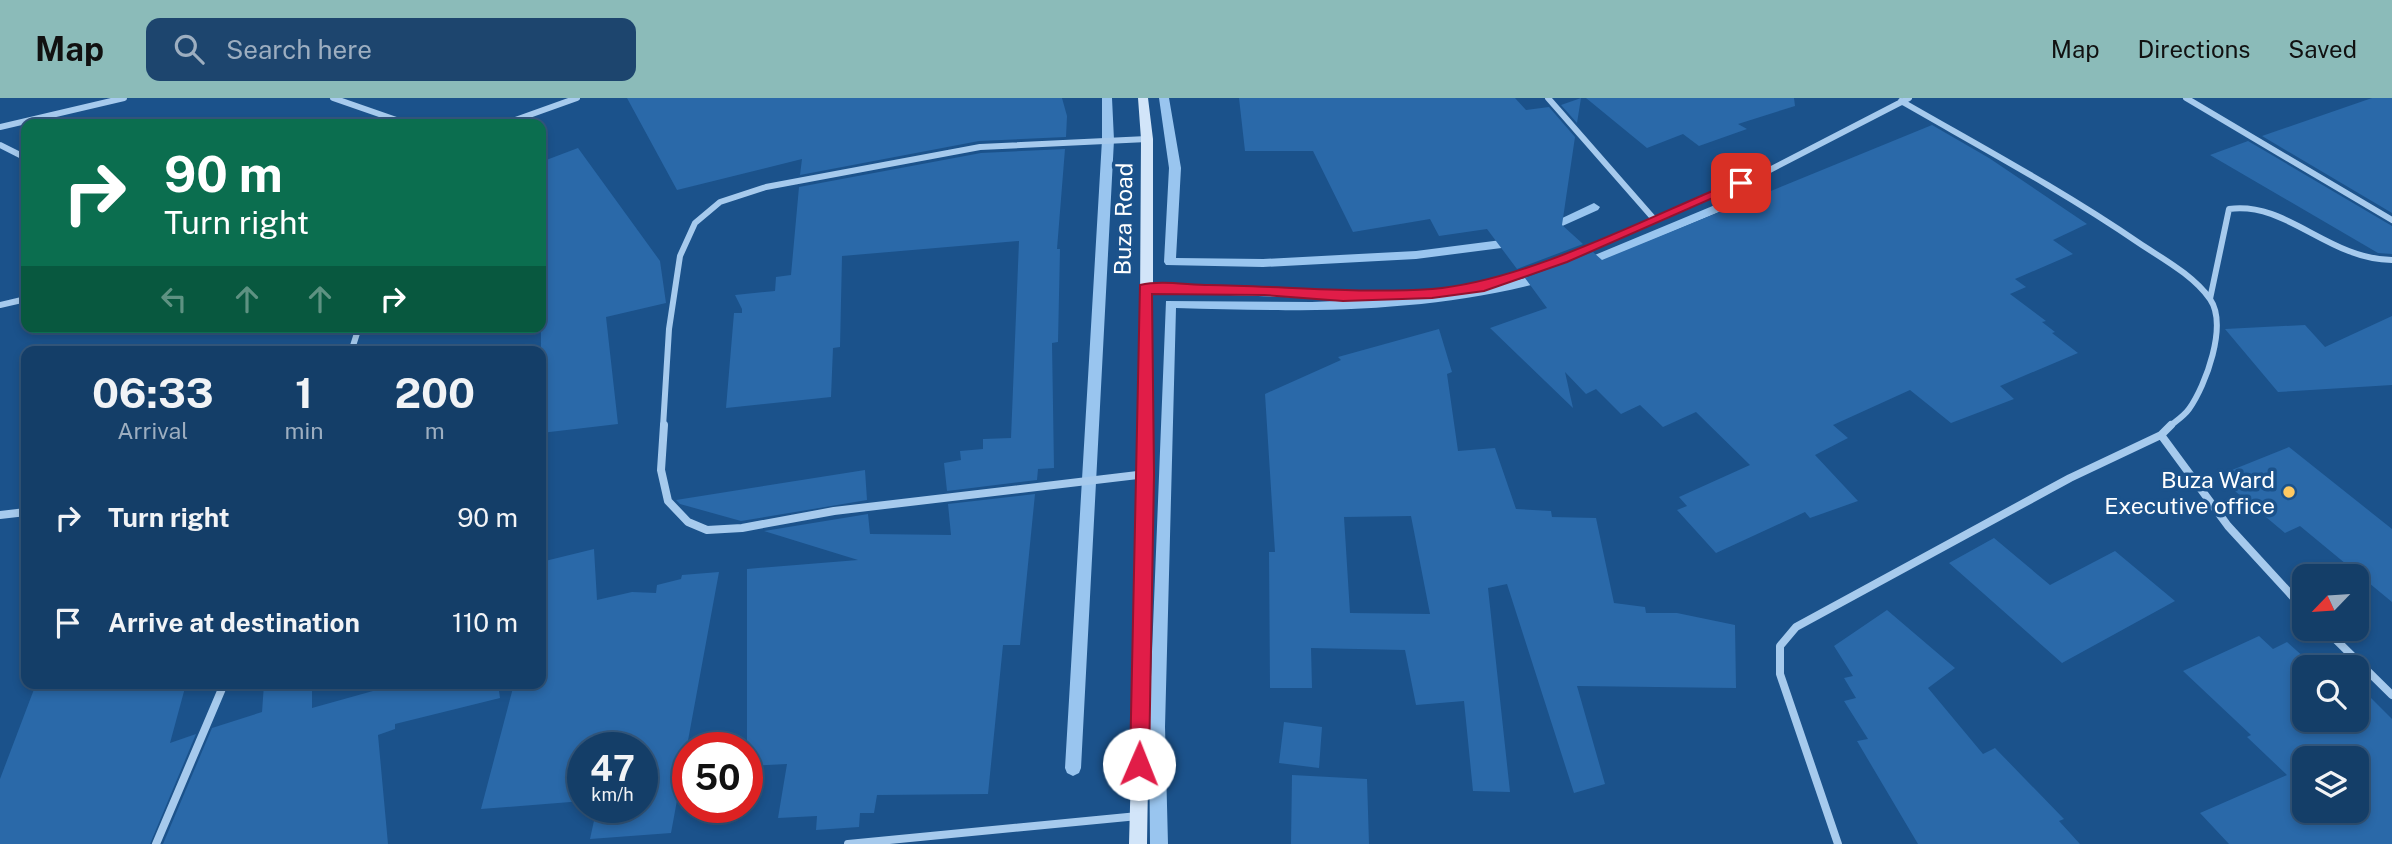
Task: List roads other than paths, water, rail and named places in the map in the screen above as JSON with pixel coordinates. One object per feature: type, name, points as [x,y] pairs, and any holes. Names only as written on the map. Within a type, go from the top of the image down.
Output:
[{"type":"main road","name":"Buza Road","points":[[1138,844],[1146,474],[1147,139],[1143,98]]},
{"type":"street","points":[[34,119],[124,98]]},
{"type":"street","points":[[334,98],[394,119]]},
{"type":"street","points":[[518,119],[578,98]]},
{"type":"street","points":[[1548,98],[1654,219]]},
{"type":"street","points":[[1145,289],[1264,291],[1343,296],[1432,293],[1484,287],[1562,258],[1762,174],[1909,98]]},
{"type":"street","points":[[2186,98],[2392,220]]},
{"type":"street","points":[[1838,844],[1780,674],[1780,646],[1796,627],[2070,478],[2161,435],[2189,410],[2210,365],[2218,334],[2217,315],[2210,299],[2184,273],[2084,205],[1901,101]]},
{"type":"street","points":[[0,127],[21,122]]},
{"type":"street","points":[[1146,474],[834,511],[742,528],[707,530],[688,522],[668,501],[661,470],[669,329],[680,256],[695,223],[720,202],[766,187],[980,148],[1056,141],[1147,139]]},
{"type":"street","points":[[0,145],[21,156]]},
{"type":"street","points":[[2210,299],[2218,272],[2226,217],[2230,209],[2240,205],[2261,209],[2286,220],[2331,249],[2381,262],[2392,260]]},
{"type":"street","points":[[0,305],[21,300]]},
{"type":"street","points":[[2161,435],[2197,491],[2265,572],[2292,598]]},
{"type":"street","points":[[0,515],[21,513]]},
{"type":"street","points":[[2337,641],[2392,695]]},
{"type":"street","points":[[156,844],[222,689]]},
{"type":"street","points":[[848,844],[1138,816]]},
{"type":"waterway","points":[[1073,768],[1108,140],[1107,98]]},
{"type":"waterway","points":[[1164,98],[1175,168],[1170,262],[1263,263],[1416,255],[1517,242]]},
{"type":"waterway","points":[[1582,265],[1727,204]]},
{"type":"waterway","points":[[1545,229],[1594,207]]},
{"type":"waterway","points":[[1159,844],[1157,727],[1170,304],[1312,306],[1407,302],[1500,289],[1546,277]]},
{"type":"place","name":"Buza Ward Executive office","points":[[2289,492]]}]
